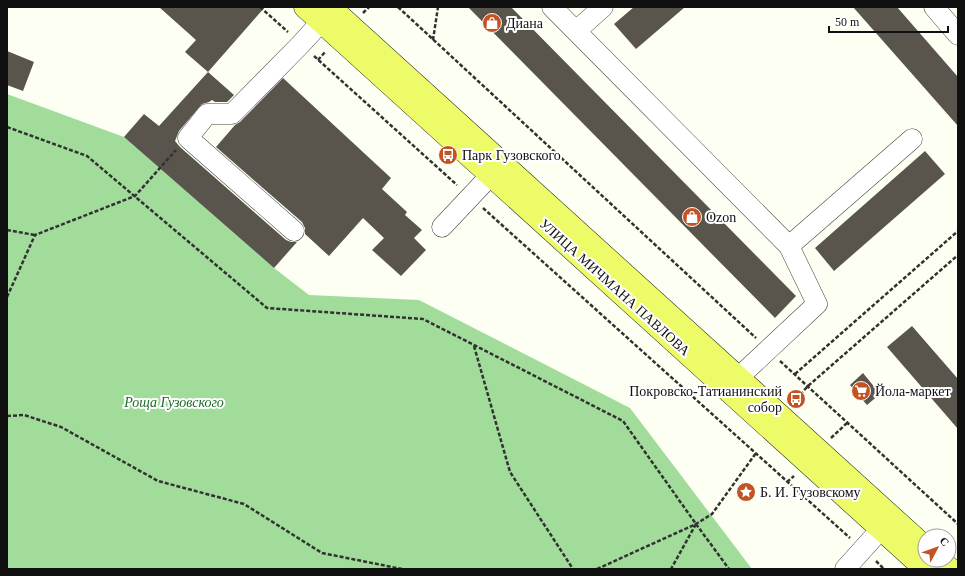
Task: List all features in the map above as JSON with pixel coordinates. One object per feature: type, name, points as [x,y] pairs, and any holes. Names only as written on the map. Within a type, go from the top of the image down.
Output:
[{"type":"main road","name":"УЛИЦА МИЧМАНА ПАВЛОВА","points":[[305,7],[329,11],[497,169],[887,523],[925,569]]},
{"type":"main road","name":"УЛИЦА МИЧМАНА ПАВЛОВА","points":[[887,523],[917,541]]},
{"type":"lane","points":[[552,7],[789,246],[817,304],[733,383]]},
{"type":"lane","points":[[576,30],[603,7]]},
{"type":"lane","points":[[934,7],[958,35]]},
{"type":"lane","points":[[294,231],[188,138],[207,114],[232,114],[301,44],[329,11]]},
{"type":"lane","points":[[789,246],[912,139]]},
{"type":"lane","points":[[442,227],[497,169]]},
{"type":"lane","points":[[845,569],[887,523]]},
{"type":"path","points":[[260,7],[291,35]]},
{"type":"path","points":[[398,7],[757,339]]},
{"type":"path","points":[[433,40],[438,7]]},
{"type":"path","points":[[312,54],[461,188]]},
{"type":"path","points":[[7,127],[87,156],[267,308],[423,319],[623,421],[729,569]]},
{"type":"path","points":[[7,230],[34,235],[135,196],[188,138]]},
{"type":"path","points":[[482,207],[851,539]]},
{"type":"path","points":[[795,374],[958,231]]},
{"type":"path","points":[[7,297],[34,235]]},
{"type":"path","points":[[796,399],[808,386],[958,255]]},
{"type":"path","points":[[474,346],[510,472],[573,569]]},
{"type":"path","points":[[778,358],[958,524]]},
{"type":"path","points":[[7,416],[24,415],[61,427],[158,481],[244,504],[322,553],[402,569]]},
{"type":"path","points":[[827,442],[847,423]]},
{"type":"path","points":[[597,569],[696,524],[712,514],[756,453]]},
{"type":"path","points":[[671,569],[696,524]]},
{"type":"green space","name":"Роща Гузовского","points":[[7,94],[124,137],[274,268],[309,295],[419,300],[630,408],[752,569],[7,569]]},
{"type":"building","points":[[159,7],[265,7],[208,72],[185,52],[196,40]]},
{"type":"building","points":[[468,7],[511,7],[796,296],[775,318]]},
{"type":"building","points":[[634,7],[685,7],[636,49],[614,24]]},
{"type":"building","points":[[853,7],[897,7],[958,77],[958,126]]},
{"type":"building","points":[[7,51],[34,62],[23,91],[7,85]]},
{"type":"building","points":[[208,72],[234,95],[227,102],[215,102],[212,100],[202,104],[179,131],[175,141],[286,240],[297,242],[274,268],[124,137],[144,114],[159,126]]},
{"type":"building","points":[[283,78],[391,178],[382,189],[407,212],[405,215],[422,230],[414,238],[426,250],[401,276],[372,250],[384,238],[363,218],[329,256],[305,234],[305,228],[302,222],[216,147],[235,125],[240,122]]},
{"type":"building","points":[[925,151],[945,174],[834,271],[815,248]]},
{"type":"building","points":[[912,326],[958,379],[958,429],[887,347]]},
{"type":"building","points":[[863,373],[880,394],[867,405],[850,385]]},
{"type":"place","name":"Диана","points":[[492,23]]},
{"type":"place","name":"Парк Гузовского","points":[[448,155]]},
{"type":"place","name":"Ozon","points":[[692,217]]},
{"type":"place","name":"Йола-маркет","points":[[861,391]]},
{"type":"place","name":"Покровско-Татианинский собор","points":[[796,399]]},
{"type":"place","name":"Б. И. Гузовскому","points":[[746,492]]}]
